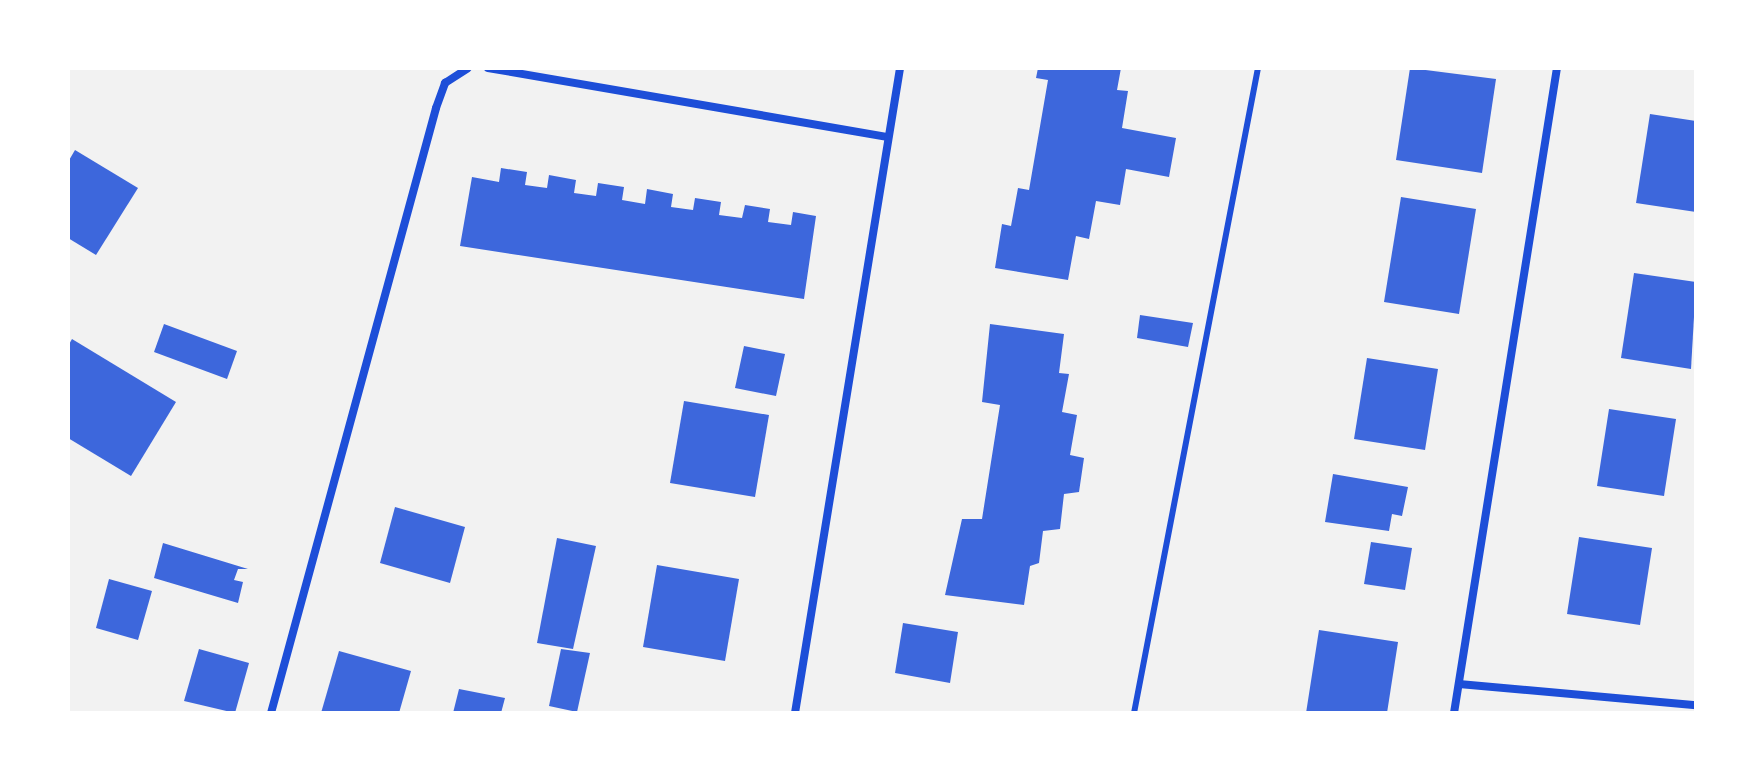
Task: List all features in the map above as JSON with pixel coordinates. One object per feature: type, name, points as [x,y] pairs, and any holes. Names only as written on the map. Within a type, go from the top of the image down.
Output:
[{"type":"street","points":[[271,713],[436,108],[445,83],[468,68]]},
{"type":"street","points":[[488,68],[888,137]]},
{"type":"street","points":[[795,713],[900,68]]},
{"type":"street","points":[[1454,713],[1557,68]]},
{"type":"street","points":[[1459,684],[1696,705]]},
{"type":"lane","points":[[1134,713],[1258,68]]},
{"type":"building","points":[[1038,68],[1121,68],[1117,90],[1128,91],[1122,128],[1176,138],[1169,177],[1126,169],[1120,205],[1096,201],[1089,239],[1076,236],[1068,280],[995,268],[1002,224],[1011,226],[1018,188],[1029,190],[1048,80],[1036,78]]},
{"type":"building","points":[[1410,68],[1496,79],[1482,173],[1396,160]]},
{"type":"building","points":[[1650,114],[1696,121],[1696,212],[1636,203]]},
{"type":"building","points":[[75,150],[138,188],[96,255],[68,238],[68,162]]},
{"type":"building","points":[[501,168],[527,172],[525,185],[547,188],[549,175],[576,180],[574,193],[596,196],[598,183],[624,187],[622,200],[645,204],[647,189],[673,194],[671,207],[693,210],[695,198],[721,202],[719,215],[742,218],[745,205],[770,209],[768,222],[791,225],[793,212],[816,216],[804,299],[460,246],[472,177],[499,182]]},
{"type":"building","points":[[1401,197],[1476,209],[1459,314],[1384,302]]},
{"type":"building","points":[[1634,273],[1696,282],[1691,369],[1621,358]]},
{"type":"building","points":[[1140,315],[1193,323],[1188,347],[1137,338]]},
{"type":"building","points":[[164,324],[237,351],[227,379],[154,352]]},
{"type":"building","points":[[990,324],[1064,334],[1059,373],[1069,374],[1062,412],[1077,415],[1070,455],[1084,458],[1079,492],[1064,494],[1060,529],[1043,531],[1039,563],[1030,566],[1024,605],[945,595],[962,519],[982,519],[1000,405],[982,402]]},
{"type":"building","points":[[72,339],[176,402],[131,476],[68,438],[68,346]]},
{"type":"building","points":[[744,346],[785,354],[776,396],[735,388]]},
{"type":"building","points":[[1367,358],[1438,369],[1425,450],[1354,439]]},
{"type":"building","points":[[684,401],[769,415],[755,497],[670,483]]},
{"type":"building","points":[[1609,409],[1676,419],[1664,496],[1597,486]]},
{"type":"building","points":[[1333,474],[1408,487],[1402,516],[1392,514],[1389,531],[1325,522]]},
{"type":"building","points":[[395,507],[465,527],[450,583],[380,563]]},
{"type":"building","points":[[1579,537],[1652,548],[1640,625],[1567,614]]},
{"type":"building","points":[[557,538],[596,546],[573,649],[537,643]]},
{"type":"building","points":[[1371,542],[1412,548],[1405,590],[1364,584]]},
{"type":"building","points":[[163,543],[248,569],[238,569],[234,580],[243,582],[238,603],[154,578]]},
{"type":"building","points":[[657,565],[739,579],[725,661],[643,647]]},
{"type":"building","points":[[109,579],[152,591],[138,640],[96,628]]},
{"type":"building","points":[[903,623],[958,632],[950,683],[895,673]]},
{"type":"building","points":[[1319,630],[1398,642],[1387,713],[1306,713]]},
{"type":"building","points":[[199,649],[249,663],[235,713],[184,701]]},
{"type":"building","points":[[561,649],[590,653],[577,712],[549,706]]},
{"type":"building","points":[[339,651],[411,671],[399,713],[321,713]]},
{"type":"building","points":[[459,689],[505,698],[501,713],[453,713]]}]
